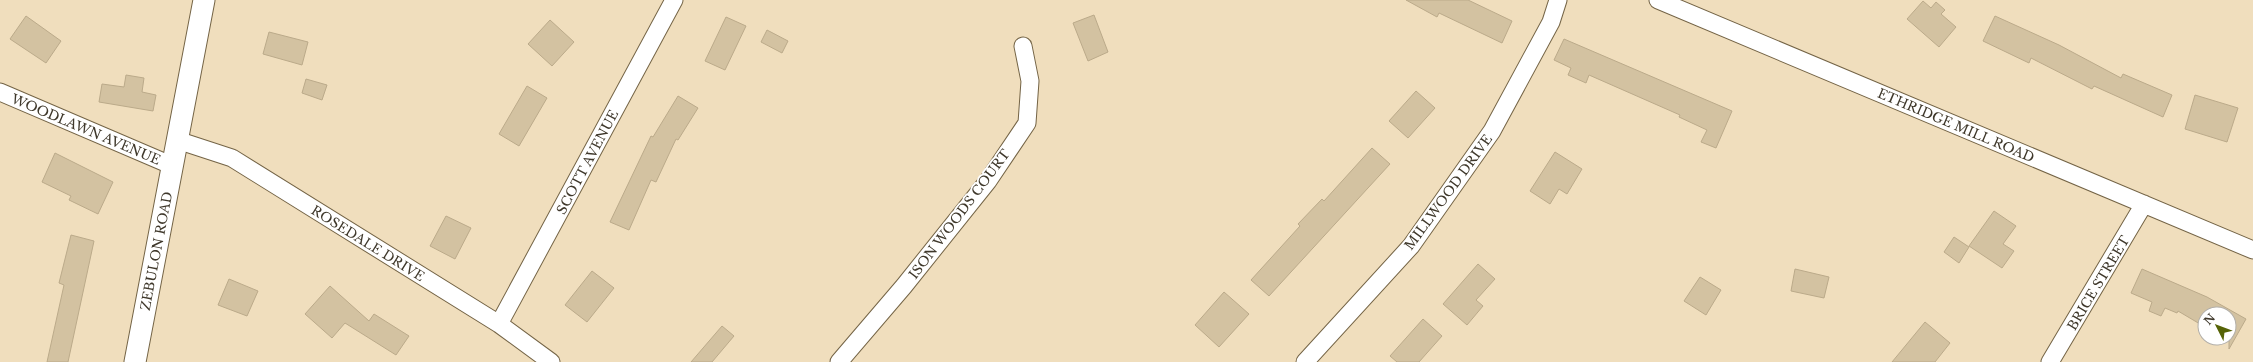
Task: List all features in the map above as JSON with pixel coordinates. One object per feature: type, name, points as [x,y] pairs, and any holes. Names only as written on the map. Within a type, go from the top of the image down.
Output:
[{"type":"main road","name":"ZEBULON ROAD","points":[[135,362],[204,0]]},
{"type":"street","name":"SCOTT AVENUE","points":[[499,324],[674,0]]},
{"type":"street","name":"MILLWOOD DRIVE","points":[[1305,362],[1411,246],[1492,131],[1551,22],[1558,0]]},
{"type":"street","name":"ETHRIDGE MILL ROAD","points":[[1658,0],[2253,250]]},
{"type":"street","name":"ISON WOODS COURT","points":[[840,362],[904,286],[988,181],[1027,122],[1030,81],[1023,46]]},
{"type":"street","name":"WOODLAWN AVENUE","points":[[0,92],[173,166]]},
{"type":"street","name":"ROSEDALE DRIVE","points":[[177,140],[232,158],[499,324],[551,362]]},
{"type":"street","name":"BRICE STREET","points":[[2050,362],[2144,204]]},
{"type":"building","points":[[1406,0],[1468,0],[1512,21],[1502,43],[1439,13],[1437,17]]},
{"type":"building","points":[[1923,1],[1931,8],[1936,2],[1945,10],[1941,14],[1956,27],[1939,47],[1907,19]]},
{"type":"building","points":[[1094,15],[1108,52],[1088,61],[1073,23]]},
{"type":"building","points":[[26,16],[61,41],[46,63],[10,39]]},
{"type":"building","points":[[1995,16],[2059,45],[2121,78],[2123,74],[2172,95],[2163,117],[2094,86],[2092,89],[2031,58],[2029,63],[1983,41]]},
{"type":"building","points":[[726,17],[746,26],[725,70],[705,61]]},
{"type":"building","points":[[550,20],[574,42],[552,66],[528,44]]},
{"type":"building","points":[[767,30],[788,41],[782,53],[761,42]]},
{"type":"building","points":[[269,32],[308,42],[302,65],[263,54]]},
{"type":"building","points":[[1564,39],[1732,111],[1716,148],[1701,142],[1707,130],[1679,117],[1680,115],[1589,75],[1586,83],[1568,75],[1571,68],[1554,60]]},
{"type":"building","points":[[126,75],[144,78],[142,92],[156,95],[153,111],[99,102],[102,84],[124,87]]},
{"type":"building","points":[[306,79],[327,85],[322,100],[302,93]]},
{"type":"building","points":[[527,86],[547,98],[519,146],[499,134]]},
{"type":"building","points":[[1416,91],[1435,108],[1408,138],[1389,121]]},
{"type":"building","points":[[2195,95],[2238,108],[2227,142],[2185,129]]},
{"type":"building","points":[[678,96],[698,108],[678,140],[676,139],[656,182],[651,180],[629,230],[610,222],[651,136],[653,137]]},
{"type":"building","points":[[1372,148],[1390,164],[1269,296],[1251,280],[1300,226],[1298,224],[1322,199],[1324,201]]},
{"type":"building","points":[[1555,152],[1582,169],[1567,194],[1559,189],[1550,204],[1530,191]]},
{"type":"building","points":[[55,153],[113,182],[98,214],[69,200],[71,196],[42,182]]},
{"type":"building","points":[[1994,211],[2016,226],[2003,244],[2014,251],[2002,268],[1969,246]]},
{"type":"building","points":[[446,216],[471,228],[455,259],[430,246]]},
{"type":"building","points":[[71,235],[94,241],[68,362],[47,362],[64,285],[59,283]]},
{"type":"building","points":[[1954,237],[1969,247],[1959,263],[1944,252]]},
{"type":"building","points":[[1478,264],[1495,279],[1476,300],[1483,306],[1467,325],[1443,304]]},
{"type":"building","points":[[1795,269],[1829,277],[1824,298],[1791,291]]},
{"type":"building","points":[[2142,269],[2207,297],[2223,306],[2197,306],[2197,322],[2178,311],[2177,313],[2165,308],[2161,316],[2149,311],[2152,302],[2131,293]]},
{"type":"building","points":[[592,271],[614,288],[587,322],[565,305]]},
{"type":"building","points":[[1700,277],[1721,290],[1706,315],[1684,301]]},
{"type":"building","points":[[229,279],[258,291],[247,316],[218,305]]},
{"type":"building","points":[[330,286],[369,321],[374,314],[409,336],[396,355],[345,323],[332,338],[305,314]]},
{"type":"building","points":[[1224,292],[1249,314],[1219,347],[1195,325]]},
{"type":"building","points":[[2237,314],[2246,319],[2237,335]]},
{"type":"building","points":[[1423,319],[1442,336],[1419,362],[1397,362],[1390,356]]},
{"type":"building","points":[[1925,322],[1950,343],[1935,362],[1892,362]]},
{"type":"building","points":[[722,326],[734,336],[712,362],[691,362]]}]
